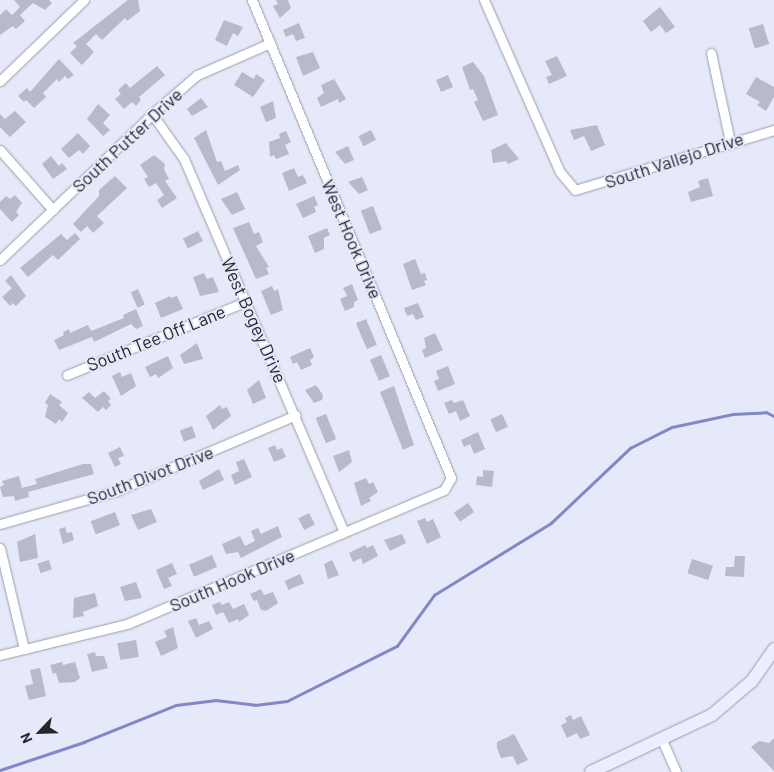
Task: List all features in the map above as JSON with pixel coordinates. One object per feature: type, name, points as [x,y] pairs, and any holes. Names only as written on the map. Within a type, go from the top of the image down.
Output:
[{"type":"street","points":[[0,81],[84,0]]},
{"type":"street","name":"West Hook Drive","points":[[252,0],[451,478]]},
{"type":"street","name":"South Vallejo Drive","points":[[484,0],[560,172],[574,190],[774,130]]},
{"type":"street","name":"South Putter Drive","points":[[0,260],[152,114],[196,76],[270,43]]},
{"type":"street","points":[[711,53],[730,142]]},
{"type":"street","name":"West Bogey Drive","points":[[152,114],[184,159],[244,302],[296,415],[344,532]]},
{"type":"street","points":[[0,150],[53,210]]},
{"type":"street","name":"South Tee Off Lane","points":[[67,374],[244,302]]},
{"type":"street","name":"South Divot Drive","points":[[0,524],[116,492],[296,415]]},
{"type":"street","name":"South Hook Drive","points":[[0,655],[128,624],[444,490],[451,478]]},
{"type":"street","points":[[0,548],[24,649]]},
{"type":"street","points":[[591,772],[712,715],[752,681],[774,649]]},
{"type":"street","points":[[662,740],[676,772]]},
{"type":"building","points":[[14,0],[49,0],[52,3],[45,10],[33,3],[20,15],[25,21],[16,29],[13,26],[0,35],[0,15],[6,9],[12,15],[20,7]]},
{"type":"building","points":[[128,0],[138,0],[140,11],[127,21],[125,18],[102,40],[96,34],[86,44],[94,52],[82,65],[70,53],[77,46],[73,43]]},
{"type":"building","points":[[276,0],[288,0],[291,8],[280,18],[273,6],[278,4]]},
{"type":"building","points":[[660,7],[675,27],[666,33],[660,25],[651,32],[643,21]]},
{"type":"building","points":[[224,20],[243,27],[238,36],[233,33],[227,46],[215,40]]},
{"type":"building","points":[[299,23],[305,38],[296,41],[293,34],[286,37],[283,30]]},
{"type":"building","points":[[763,24],[769,44],[755,48],[749,28]]},
{"type":"building","points":[[313,52],[320,68],[303,76],[296,57]]},
{"type":"building","points":[[557,56],[567,76],[549,84],[546,77],[552,75],[545,61]]},
{"type":"building","points":[[59,59],[74,75],[68,79],[65,76],[59,82],[57,79],[43,93],[46,97],[34,108],[26,100],[24,102],[18,96],[27,88],[30,92]]},
{"type":"building","points":[[473,62],[484,76],[498,115],[483,121],[474,102],[478,100],[473,89],[470,90],[462,67]]},
{"type":"building","points":[[157,66],[165,75],[139,97],[141,100],[136,106],[132,102],[124,109],[115,99],[121,94],[118,90],[126,83],[130,88]]},
{"type":"building","points":[[242,72],[254,79],[256,74],[265,80],[253,97],[234,85]]},
{"type":"building","points":[[448,75],[453,87],[441,92],[436,80]]},
{"type":"building","points":[[756,77],[774,87],[774,97],[766,111],[757,105],[760,102],[746,94]]},
{"type":"building","points":[[334,79],[346,99],[339,103],[338,99],[321,107],[317,98],[324,93],[321,85]]},
{"type":"building","points":[[201,98],[208,107],[192,116],[187,109]]},
{"type":"building","points":[[273,101],[276,118],[266,122],[260,107]]},
{"type":"building","points":[[98,104],[110,115],[103,123],[110,130],[103,136],[87,119]]},
{"type":"building","points":[[15,111],[26,122],[10,137],[0,127],[0,114],[5,119]]},
{"type":"building","points":[[597,125],[605,145],[591,151],[584,136],[574,140],[570,130]]},
{"type":"building","points":[[206,130],[217,162],[221,161],[225,171],[238,165],[240,170],[218,185],[194,138]]},
{"type":"building","points":[[371,130],[376,140],[364,146],[359,136]]},
{"type":"building","points":[[286,131],[291,142],[285,145],[289,154],[276,159],[274,155],[270,157],[269,142],[280,138],[279,134]]},
{"type":"building","points":[[78,133],[90,146],[83,154],[79,150],[69,158],[61,149]]},
{"type":"building","points":[[506,143],[519,159],[508,164],[506,161],[493,163],[491,150]]},
{"type":"building","points":[[348,146],[354,160],[345,164],[335,152]]},
{"type":"building","points":[[154,155],[165,164],[164,169],[169,179],[165,181],[177,198],[162,208],[157,200],[164,195],[156,183],[149,187],[144,179],[148,177],[140,165]]},
{"type":"building","points":[[51,156],[59,166],[62,163],[67,169],[53,179],[42,164]]},
{"type":"building","points":[[294,168],[298,177],[303,175],[307,183],[289,191],[282,173]]},
{"type":"building","points":[[115,176],[127,188],[97,216],[104,223],[93,233],[87,226],[81,232],[73,224],[99,196],[99,190]]},
{"type":"building","points":[[362,177],[368,190],[359,194],[348,182]]},
{"type":"building","points":[[708,178],[713,196],[691,202],[688,192],[700,187],[698,181]]},
{"type":"building","points":[[237,192],[245,209],[232,215],[221,199]]},
{"type":"building","points":[[15,195],[22,203],[16,212],[19,215],[12,222],[0,209],[0,202],[6,196],[10,199]]},
{"type":"building","points":[[314,196],[318,205],[314,207],[316,212],[303,218],[296,204]]},
{"type":"building","points":[[373,206],[382,229],[370,234],[361,211]]},
{"type":"building","points":[[249,222],[254,234],[259,232],[263,242],[256,246],[269,267],[266,268],[269,274],[256,279],[233,228]]},
{"type":"building","points":[[327,228],[330,235],[324,238],[324,249],[315,253],[308,236]]},
{"type":"building","points":[[198,231],[203,241],[188,249],[183,239]]},
{"type":"building","points":[[75,233],[80,239],[58,260],[53,255],[28,277],[20,268],[61,234],[67,240]]},
{"type":"building","points":[[415,259],[421,274],[425,273],[427,280],[424,281],[426,285],[412,290],[403,264]]},
{"type":"building","points":[[204,273],[207,279],[213,277],[219,292],[200,296],[193,277]]},
{"type":"building","points":[[11,275],[26,296],[16,306],[13,303],[10,306],[2,297],[12,288],[5,281]]},
{"type":"building","points":[[352,284],[358,300],[354,302],[354,307],[345,311],[340,299],[347,296],[343,288]]},
{"type":"building","points":[[272,286],[274,291],[278,289],[283,310],[271,315],[261,291]]},
{"type":"building","points":[[138,289],[145,305],[138,308],[131,292]]},
{"type":"building","points":[[170,296],[171,298],[177,296],[183,309],[161,318],[155,303]]},
{"type":"building","points":[[418,303],[424,317],[416,320],[413,314],[407,316],[404,308]]},
{"type":"building","points":[[136,309],[143,326],[136,329],[131,324],[94,342],[92,337],[59,350],[54,340],[64,335],[63,332],[69,329],[70,333],[88,325],[91,331],[124,318],[123,315]]},
{"type":"building","points":[[366,319],[377,345],[367,349],[356,323]]},
{"type":"building","points":[[435,333],[443,350],[425,358],[422,350],[426,348],[424,338]]},
{"type":"building","points":[[197,343],[203,359],[184,364],[180,355]]},
{"type":"building","points":[[310,348],[314,357],[310,360],[312,365],[301,370],[297,362],[293,364],[290,357]]},
{"type":"building","points":[[381,355],[390,376],[379,381],[370,360]]},
{"type":"building","points":[[168,356],[173,368],[158,378],[156,374],[150,377],[145,367]]},
{"type":"building","points":[[448,366],[455,384],[438,391],[434,381],[439,379],[436,371]]},
{"type":"building","points":[[120,372],[122,377],[131,373],[136,386],[121,396],[112,376]]},
{"type":"building","points":[[259,380],[266,398],[253,404],[247,390]]},
{"type":"building","points":[[316,385],[323,395],[322,400],[314,403],[305,390]]},
{"type":"building","points":[[394,386],[414,445],[403,450],[380,392]]},
{"type":"building","points":[[104,391],[111,399],[108,401],[111,405],[106,410],[103,407],[98,412],[82,398],[89,392],[95,398]]},
{"type":"building","points":[[50,394],[62,402],[59,405],[68,413],[62,422],[59,419],[56,424],[45,417],[48,405],[45,403]]},
{"type":"building","points":[[452,400],[454,403],[463,400],[470,416],[460,421],[456,411],[449,414],[444,403]]},
{"type":"building","points":[[220,405],[222,409],[227,407],[231,416],[213,430],[206,416]]},
{"type":"building","points":[[326,414],[336,439],[326,443],[316,418]]},
{"type":"building","points":[[502,414],[508,427],[496,432],[490,419]]},
{"type":"building","points":[[192,426],[196,437],[184,442],[180,430]]},
{"type":"building","points":[[478,432],[485,449],[474,454],[470,444],[464,447],[461,440]]},
{"type":"building","points":[[275,445],[277,450],[282,448],[286,457],[274,462],[268,448]]},
{"type":"building","points":[[120,447],[124,456],[118,458],[121,464],[115,467],[108,453]]},
{"type":"building","points":[[349,450],[352,462],[339,472],[333,456]]},
{"type":"building","points":[[244,459],[252,477],[235,485],[231,475],[239,471],[236,462]]},
{"type":"building","points":[[83,464],[91,464],[94,474],[28,492],[29,497],[15,501],[14,496],[3,497],[0,487],[4,485],[2,481],[19,476],[22,488],[37,484],[35,479]]},
{"type":"building","points":[[219,469],[224,480],[203,490],[199,481]]},
{"type":"building","points":[[483,470],[494,471],[492,487],[476,485],[477,476],[483,477]]},
{"type":"building","points":[[366,478],[369,484],[373,482],[378,492],[369,498],[371,501],[361,506],[354,483]]},
{"type":"building","points":[[468,503],[474,512],[460,522],[454,513]]},
{"type":"building","points":[[151,509],[157,522],[138,530],[131,515]]},
{"type":"building","points":[[115,512],[120,525],[96,534],[91,521]]},
{"type":"building","points":[[309,513],[315,525],[304,530],[298,518]]},
{"type":"building","points":[[425,518],[427,522],[433,519],[441,537],[427,544],[417,521]]},
{"type":"building","points":[[278,526],[282,537],[241,558],[238,552],[226,554],[222,544],[240,536],[245,546],[255,541],[251,531],[258,528],[261,534]]},
{"type":"building","points":[[65,527],[67,533],[72,532],[74,540],[63,544],[59,529]]},
{"type":"building","points":[[35,534],[38,558],[20,562],[17,542]]},
{"type":"building","points":[[402,534],[406,543],[390,551],[384,540]]},
{"type":"building","points":[[365,545],[367,548],[373,545],[378,556],[363,564],[361,558],[353,562],[349,553]]},
{"type":"building","points":[[212,555],[217,567],[194,577],[189,565]]},
{"type":"building","points":[[735,556],[745,556],[744,577],[725,576],[726,567],[734,567]]},
{"type":"building","points":[[692,559],[713,566],[708,580],[687,573]]},
{"type":"building","points":[[49,560],[52,570],[40,573],[38,564]]},
{"type":"building","points":[[332,560],[339,575],[328,579],[324,564]]},
{"type":"building","points":[[172,563],[177,574],[168,578],[172,586],[164,589],[156,570]]},
{"type":"building","points":[[300,574],[304,583],[289,590],[284,581]]},
{"type":"building","points":[[136,582],[142,598],[125,601],[120,587]]},
{"type":"building","points":[[261,589],[264,595],[273,592],[278,603],[266,611],[261,610],[257,600],[254,601],[250,594]]},
{"type":"building","points":[[95,593],[98,606],[83,612],[84,616],[73,618],[74,598]]},
{"type":"building","points":[[220,602],[222,605],[229,602],[233,609],[244,604],[249,615],[239,622],[238,619],[229,623],[223,612],[216,615],[212,605]]},
{"type":"building","points":[[196,618],[199,625],[209,621],[213,629],[196,638],[188,621]]},
{"type":"building","points":[[173,627],[178,648],[161,656],[155,642],[167,637],[164,631]]},
{"type":"building","points":[[136,640],[139,657],[120,660],[117,643]]},
{"type":"building","points":[[95,652],[96,656],[104,656],[108,668],[92,672],[87,654]]},
{"type":"building","points":[[62,662],[63,665],[75,662],[80,678],[75,682],[59,683],[56,673],[53,674],[50,665]]},
{"type":"building","points":[[40,668],[46,696],[29,700],[25,686],[33,684],[30,670]]},
{"type":"building","points":[[571,715],[573,720],[581,716],[590,735],[580,739],[577,733],[567,738],[561,725],[567,722],[565,718]]},
{"type":"building","points":[[514,734],[528,760],[517,765],[513,756],[501,758],[497,748],[497,742]]},
{"type":"building","points":[[774,738],[774,771],[751,747],[759,741],[769,743]]},
{"type":"waterway","points":[[0,770],[84,742],[176,705],[216,700],[255,705],[287,701],[397,646],[434,595],[551,523],[630,448],[672,427],[733,414],[766,412],[774,416]]}]
